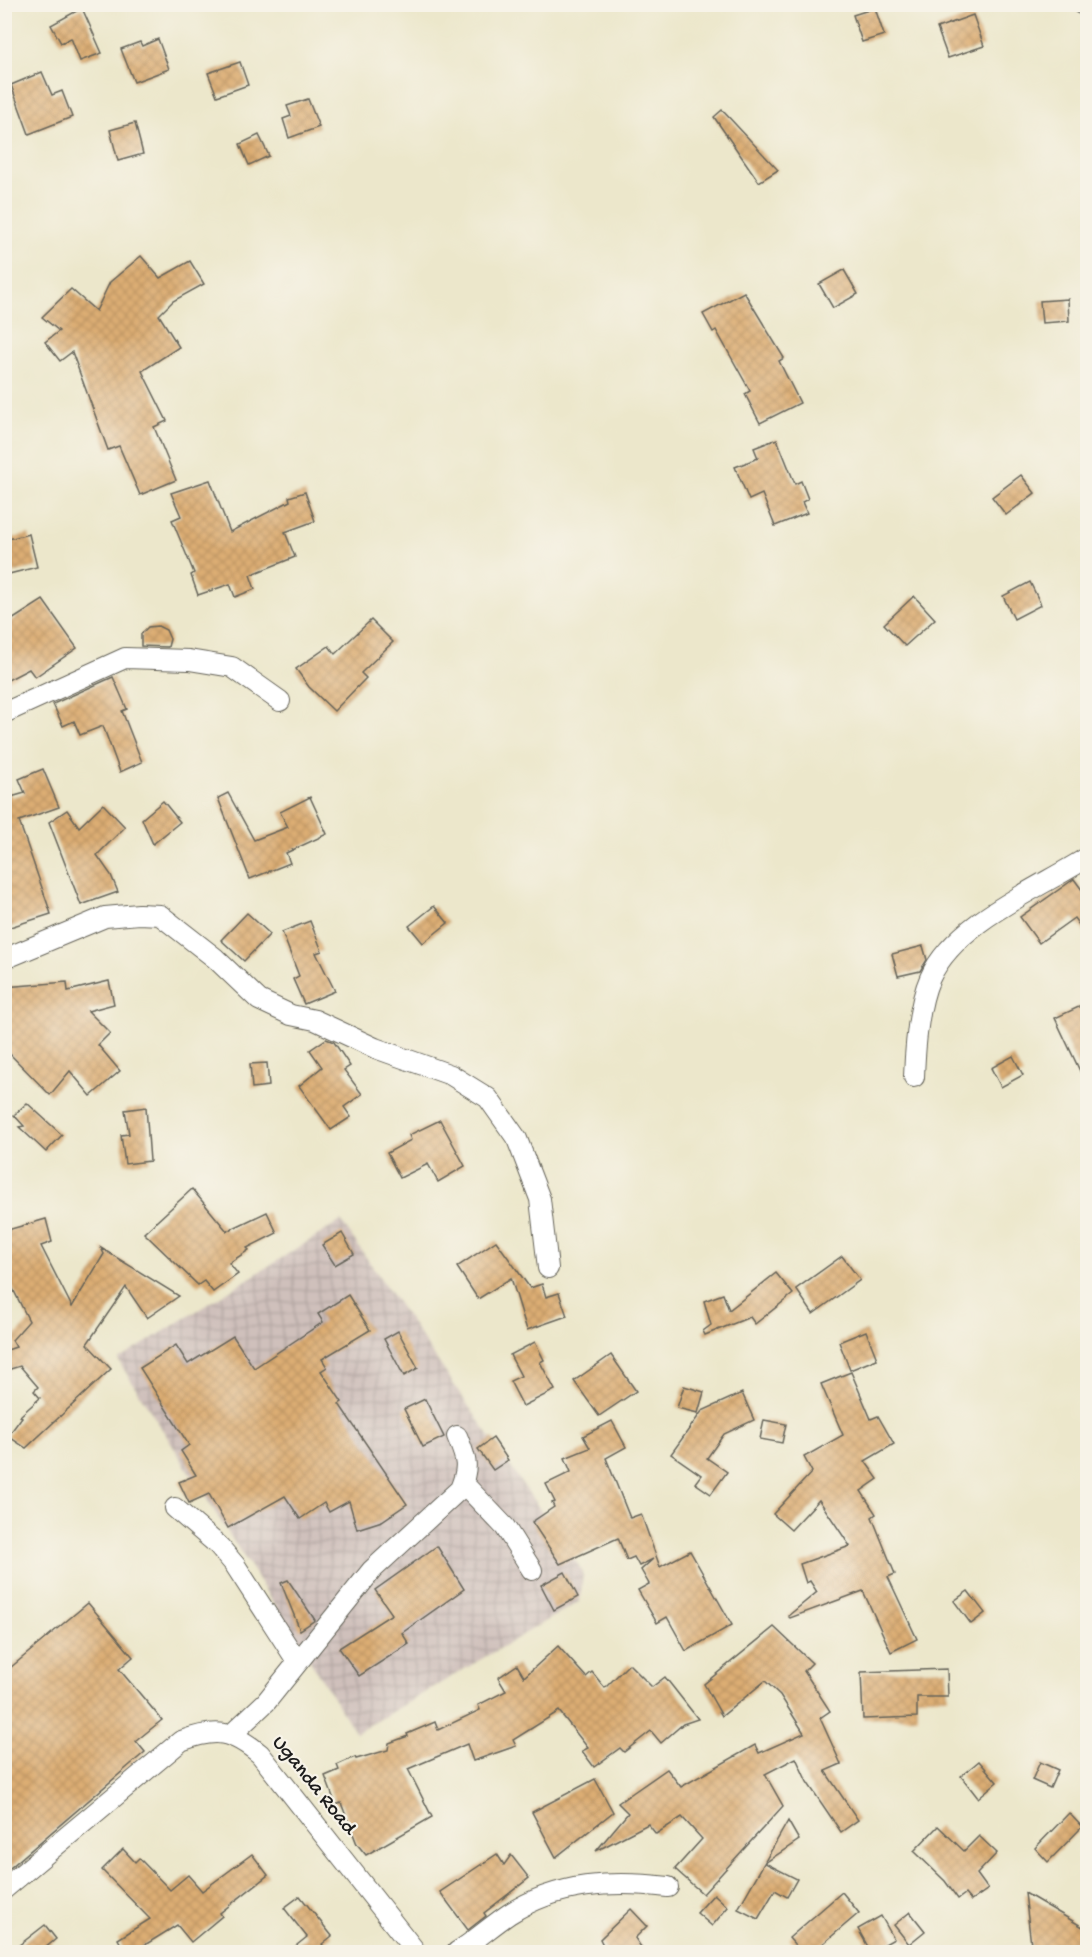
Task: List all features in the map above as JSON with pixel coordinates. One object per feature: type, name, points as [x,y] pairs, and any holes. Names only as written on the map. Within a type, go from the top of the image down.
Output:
[{"type":"street","points":[[1082,4],[1088,6]]},
{"type":"street","points":[[4,713],[125,658],[189,660],[232,667],[280,701]]},
{"type":"street","points":[[914,1077],[915,1052],[930,979],[946,953],[982,921],[1088,857]]},
{"type":"street","points":[[4,959],[105,917],[160,915],[215,958],[259,1000],[291,1015],[315,1020],[375,1048],[451,1075],[488,1098],[518,1139],[540,1199],[548,1268]]},
{"type":"street","points":[[4,1889],[181,1740],[206,1732],[232,1734],[266,1702],[372,1570],[460,1489],[467,1463],[457,1436]]},
{"type":"street","points":[[463,1483],[505,1527],[532,1570]]},
{"type":"street","points":[[175,1508],[218,1545],[251,1590],[297,1661]]},
{"type":"street","name":"Uganda Road","points":[[232,1734],[260,1754],[416,1953]]},
{"type":"street","points":[[457,1953],[511,1913],[575,1887],[611,1883],[668,1887]]},
{"type":"shaded area","points":[[341,1221],[583,1572],[580,1601],[356,1733],[118,1360]]},
{"type":"building","points":[[82,8],[102,53],[80,61],[71,38],[61,43],[51,25]]},
{"type":"building","points":[[875,8],[884,35],[862,42],[853,15]]},
{"type":"building","points":[[973,15],[984,46],[948,58],[937,28]]},
{"type":"building","points":[[158,39],[169,69],[134,82],[121,49],[140,42],[142,46]]},
{"type":"building","points":[[240,62],[248,85],[217,96],[208,73]]},
{"type":"building","points":[[42,72],[52,95],[62,91],[72,117],[29,134],[11,85]]},
{"type":"building","points":[[308,99],[319,127],[289,138],[283,119],[291,116],[287,106]]},
{"type":"building","points":[[722,110],[778,170],[759,182],[714,117]]},
{"type":"building","points":[[135,123],[143,154],[118,161],[110,130]]},
{"type":"building","points":[[259,135],[269,156],[249,165],[240,144]]},
{"type":"building","points":[[141,256],[160,278],[190,261],[204,284],[173,301],[159,315],[179,347],[142,371],[167,421],[154,427],[176,480],[140,495],[119,446],[108,450],[72,352],[60,361],[45,342],[59,331],[42,317],[71,289],[96,311],[110,282]]},
{"type":"building","points":[[844,270],[858,294],[833,308],[819,284]]},
{"type":"building","points":[[744,292],[784,358],[779,361],[800,403],[760,423],[745,394],[750,391],[716,330],[713,332],[703,314]]},
{"type":"building","points":[[1068,299],[1069,321],[1042,323],[1040,301]]},
{"type":"building","points":[[777,439],[795,484],[801,481],[808,499],[802,502],[807,513],[775,526],[762,494],[749,500],[735,467],[758,458],[754,448]]},
{"type":"building","points":[[1021,475],[1035,493],[1006,515],[992,497]]},
{"type":"building","points":[[210,480],[230,532],[290,501],[289,497],[305,492],[315,521],[285,532],[295,557],[250,575],[255,589],[235,597],[230,584],[198,595],[191,575],[194,573],[172,520],[181,516],[171,493]]},
{"type":"building","points":[[29,534],[37,567],[9,574],[4,540]]},
{"type":"building","points":[[1030,582],[1041,605],[1014,619],[1003,596]]},
{"type":"building","points":[[914,596],[935,619],[905,646],[884,624]]},
{"type":"building","points":[[43,600],[77,648],[35,677],[29,669],[4,682],[4,625]]},
{"type":"building","points":[[371,620],[393,642],[361,673],[366,678],[334,711],[309,687],[296,669],[329,646],[335,654]]},
{"type":"building","points":[[158,626],[166,630],[170,639],[168,647],[141,646],[141,634],[148,627]]},
{"type":"building","points":[[113,677],[127,709],[122,711],[142,762],[120,772],[103,726],[80,735],[74,721],[63,726],[53,704]]},
{"type":"building","points":[[43,769],[59,807],[19,821],[51,914],[4,929],[4,787],[8,786],[11,797],[25,793],[19,779]]},
{"type":"building","points":[[228,793],[254,840],[288,827],[280,812],[310,797],[327,834],[286,853],[290,863],[250,879],[218,798]]},
{"type":"building","points":[[163,801],[180,822],[153,844],[142,819]]},
{"type":"building","points":[[103,804],[125,827],[97,855],[111,875],[118,892],[81,905],[49,822],[67,810],[79,827]]},
{"type":"building","points":[[1074,879],[1088,898],[1088,937],[1074,918],[1039,943],[1020,917]]},
{"type":"building","points":[[434,906],[448,923],[423,943],[409,926]]},
{"type":"building","points":[[247,913],[270,934],[244,961],[221,940]]},
{"type":"building","points":[[310,921],[322,951],[316,953],[335,991],[304,1004],[293,979],[299,976],[282,932]]},
{"type":"building","points":[[923,946],[927,960],[920,971],[898,976],[892,954]]},
{"type":"building","points":[[109,981],[114,1004],[88,1011],[110,1033],[98,1045],[120,1071],[91,1096],[70,1071],[50,1095],[4,1048],[4,987],[67,982],[68,991]]},
{"type":"building","points":[[1083,1005],[1088,1016],[1088,1088],[1055,1018]]},
{"type":"building","points":[[326,1039],[334,1042],[350,1066],[344,1070],[362,1094],[344,1107],[351,1117],[331,1130],[299,1086],[322,1067],[310,1050]]},
{"type":"building","points":[[1013,1056],[1023,1075],[1001,1087],[991,1068]]},
{"type":"building","points":[[267,1063],[269,1086],[252,1088],[250,1064]]},
{"type":"building","points":[[27,1103],[62,1135],[46,1152],[19,1127],[24,1126],[14,1115]]},
{"type":"building","points":[[146,1107],[150,1161],[125,1164],[121,1135],[129,1134],[125,1110]]},
{"type":"building","points":[[440,1120],[465,1166],[438,1182],[428,1164],[400,1178],[387,1153],[411,1140],[409,1135]]},
{"type":"building","points":[[192,1189],[227,1231],[267,1212],[277,1233],[247,1248],[249,1250],[229,1263],[238,1274],[213,1292],[204,1281],[198,1285],[144,1233]]},
{"type":"building","points":[[46,1219],[52,1242],[41,1246],[72,1307],[104,1254],[101,1248],[179,1296],[147,1318],[126,1287],[87,1344],[111,1369],[26,1448],[8,1436],[22,1417],[20,1416],[40,1398],[34,1391],[38,1387],[20,1366],[4,1371],[4,1351],[16,1347],[12,1340],[29,1321],[4,1271],[4,1231]]},
{"type":"building","points":[[342,1233],[354,1254],[335,1265],[322,1245]]},
{"type":"building","points":[[496,1241],[530,1288],[542,1284],[546,1297],[559,1293],[567,1316],[527,1330],[511,1278],[478,1299],[457,1267]]},
{"type":"building","points":[[842,1256],[860,1280],[813,1314],[796,1289]]},
{"type":"building","points":[[776,1273],[793,1294],[755,1324],[750,1317],[705,1335],[703,1331],[711,1325],[704,1301],[723,1294],[729,1310]]},
{"type":"building","points":[[348,1295],[370,1330],[322,1359],[327,1367],[321,1371],[342,1402],[339,1404],[407,1504],[382,1521],[357,1529],[349,1501],[329,1512],[324,1503],[300,1519],[285,1496],[228,1528],[209,1494],[189,1503],[179,1482],[196,1475],[181,1451],[189,1445],[140,1368],[176,1345],[188,1364],[233,1336],[254,1368],[323,1322],[318,1314]]},
{"type":"building","points":[[398,1331],[418,1368],[404,1376],[384,1339]]},
{"type":"building","points":[[866,1331],[877,1359],[850,1370],[839,1342]]},
{"type":"building","points":[[535,1342],[544,1360],[540,1362],[555,1390],[523,1406],[510,1381],[521,1376],[510,1355]]},
{"type":"building","points":[[611,1355],[636,1391],[599,1416],[574,1381]]},
{"type":"building","points":[[851,1372],[871,1419],[878,1416],[894,1444],[865,1461],[878,1479],[861,1491],[876,1514],[872,1517],[895,1574],[888,1577],[917,1639],[891,1652],[863,1591],[790,1618],[788,1616],[817,1592],[810,1581],[806,1583],[800,1564],[850,1546],[819,1500],[791,1530],[773,1514],[812,1472],[804,1457],[843,1435],[821,1384]]},
{"type":"building","points":[[684,1386],[704,1392],[698,1413],[677,1408]]},
{"type":"building","points":[[742,1393],[754,1420],[724,1434],[707,1458],[727,1472],[711,1494],[695,1483],[701,1475],[671,1454],[702,1411]]},
{"type":"building","points":[[425,1399],[444,1437],[423,1447],[404,1409]]},
{"type":"building","points":[[764,1420],[786,1424],[782,1443],[760,1439]]},
{"type":"building","points":[[612,1421],[626,1447],[606,1458],[630,1518],[641,1514],[660,1567],[690,1551],[732,1625],[686,1651],[667,1617],[657,1623],[638,1590],[649,1584],[641,1570],[653,1559],[639,1566],[634,1557],[627,1560],[618,1538],[560,1564],[532,1522],[554,1507],[552,1503],[555,1502],[546,1484],[571,1472],[565,1458],[590,1448],[583,1436]]},
{"type":"building","points":[[493,1438],[508,1460],[493,1470],[478,1449]]},
{"type":"building","points":[[437,1546],[464,1589],[402,1633],[409,1644],[359,1676],[339,1648],[392,1614],[375,1590]]},
{"type":"building","points":[[565,1572],[578,1597],[554,1610],[541,1585]]},
{"type":"building","points":[[288,1580],[315,1620],[300,1630],[281,1583]]},
{"type":"building","points":[[968,1591],[985,1613],[971,1624],[954,1601]]},
{"type":"building","points":[[88,1603],[133,1657],[119,1669],[162,1720],[136,1741],[145,1752],[4,1873],[4,1673]]},
{"type":"building","points":[[774,1627],[812,1663],[804,1671],[830,1711],[820,1718],[841,1764],[825,1771],[858,1820],[841,1832],[807,1782],[796,1758],[765,1774],[783,1806],[703,1894],[675,1869],[702,1839],[682,1817],[656,1834],[648,1824],[596,1851],[628,1813],[618,1803],[667,1769],[681,1787],[755,1745],[759,1753],[804,1733],[780,1695],[765,1681],[722,1716],[704,1684]]},
{"type":"building","points":[[558,1646],[586,1677],[592,1672],[605,1688],[629,1664],[652,1687],[665,1677],[698,1719],[683,1724],[661,1743],[651,1731],[624,1752],[620,1748],[594,1767],[582,1751],[588,1748],[559,1711],[513,1740],[516,1746],[473,1761],[467,1744],[408,1769],[432,1817],[366,1855],[357,1844],[341,1803],[336,1805],[325,1776],[339,1770],[337,1765],[355,1757],[356,1759],[388,1750],[389,1743],[435,1722],[438,1730],[480,1710],[478,1705],[506,1691],[498,1678],[517,1665],[524,1677]]},
{"type":"building","points":[[947,1669],[948,1697],[917,1697],[917,1717],[863,1719],[861,1672]]},
{"type":"building","points":[[979,1761],[997,1782],[978,1798],[961,1776]]},
{"type":"building","points":[[1040,1762],[1058,1770],[1050,1788],[1032,1780]]},
{"type":"building","points":[[595,1779],[613,1812],[556,1857],[532,1812]]},
{"type":"building","points":[[1069,1813],[1082,1827],[1048,1862],[1035,1848]]},
{"type":"building","points":[[788,1821],[799,1840],[765,1863],[797,1879],[787,1897],[775,1890],[758,1919],[738,1909]]},
{"type":"building","points":[[938,1826],[964,1851],[979,1836],[997,1853],[977,1874],[988,1889],[971,1901],[965,1894],[958,1899],[945,1881],[914,1851]]},
{"type":"building","points":[[123,1849],[135,1862],[139,1858],[170,1890],[188,1875],[202,1891],[252,1854],[268,1875],[220,1913],[222,1916],[191,1942],[177,1925],[132,1953],[126,1953],[118,1939],[150,1919],[102,1870]]},
{"type":"building","points":[[497,1854],[504,1865],[511,1855],[529,1878],[484,1913],[486,1916],[468,1930],[440,1892]]},
{"type":"building","points":[[842,1892],[859,1913],[812,1953],[802,1953],[789,1938]]},
{"type":"building","points":[[1025,1893],[1088,1930],[1088,1953],[1032,1953]]},
{"type":"building","points":[[714,1894],[728,1907],[712,1926],[697,1913]]},
{"type":"building","points":[[300,1896],[332,1936],[322,1944],[329,1953],[287,1953],[307,1937],[284,1908]]},
{"type":"building","points":[[631,1909],[647,1926],[635,1938],[645,1953],[607,1953],[600,1939]]},
{"type":"building","points":[[910,1912],[925,1931],[909,1944],[894,1925]]},
{"type":"building","points":[[881,1916],[894,1939],[871,1952],[858,1929]]},
{"type":"building","points":[[45,1925],[56,1939],[39,1953],[9,1953]]}]
